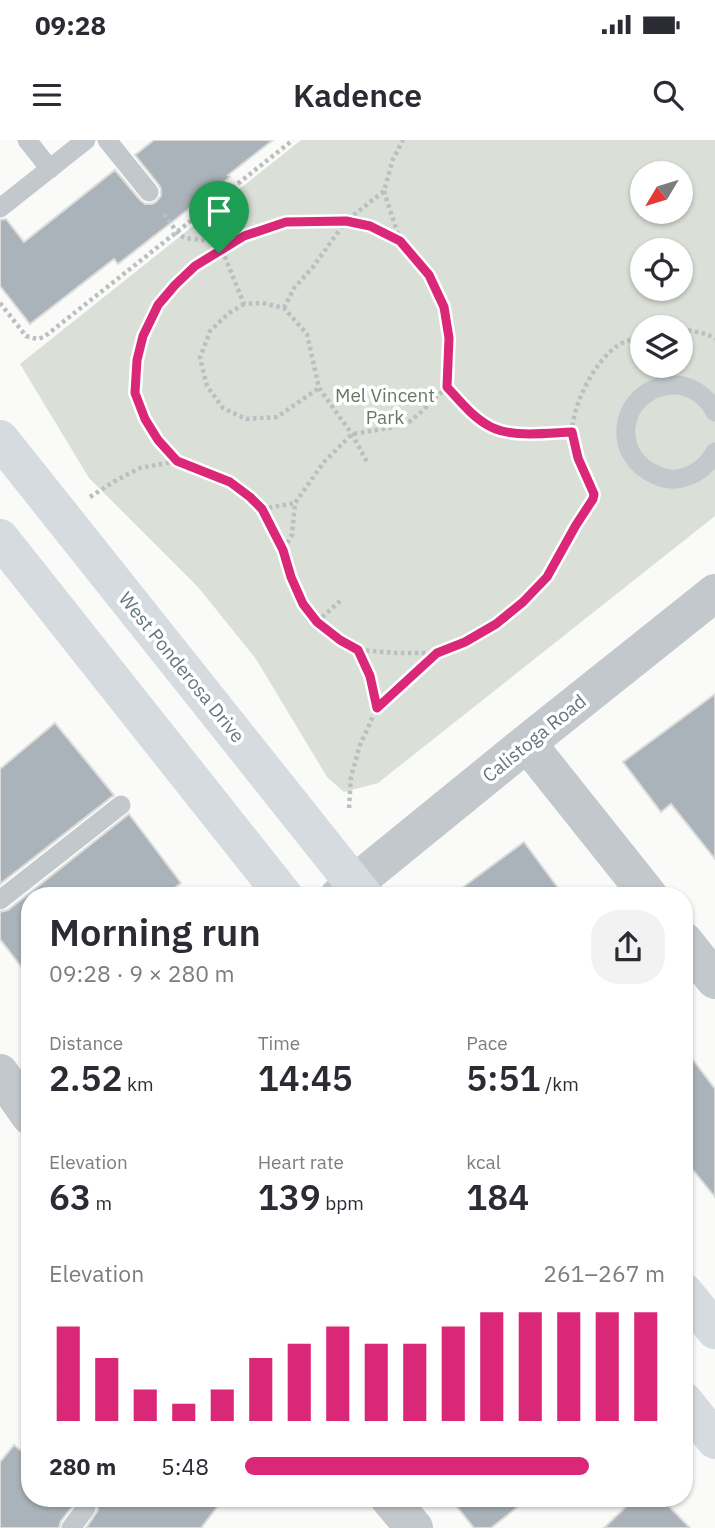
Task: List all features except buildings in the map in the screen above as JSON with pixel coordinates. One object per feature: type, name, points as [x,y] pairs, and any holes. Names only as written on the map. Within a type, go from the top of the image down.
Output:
[{"type":"main road","name":"West Ponderosa Drive","points":[[0,439],[349,887]]},
{"type":"main road","points":[[0,538],[277,887]]},
{"type":"main road","points":[[693,1303],[715,1330]]},
{"type":"main road","points":[[693,1412],[715,1440]]},
{"type":"street","name":"Calistoga Road","points":[[359,887],[527,743],[715,593]]},
{"type":"street","points":[[527,743],[642,887]]},
{"type":"street","points":[[693,952],[715,980]]},
{"type":"street","points":[[0,1073],[21,1103]]},
{"type":"street","points":[[397,1507],[414,1528]]},
{"type":"lane","points":[[27,140],[50,169]]},
{"type":"lane","points":[[0,208],[86,140]]},
{"type":"lane","points":[[107,140],[149,192]]},
{"type":"lane","points":[[711,467],[676,479],[661,477],[647,471],[636,461],[628,447],[625,433],[627,418],[634,404],[645,393],[660,386],[676,384],[691,388],[704,397],[715,412]]},
{"type":"lane","points":[[0,900],[121,805]]},
{"type":"lane","points":[[71,1528],[86,1508]]},
{"type":"path","points":[[0,303],[26,337],[44,337],[293,140]]},
{"type":"path","points":[[283,550],[292,536],[295,503],[324,462],[352,435],[409,422],[447,387],[449,338],[444,307],[429,275],[400,241],[384,191],[393,159],[403,140]]},
{"type":"path","points":[[284,308],[294,288],[313,267],[346,221],[384,191]]},
{"type":"path","points":[[149,192],[177,232],[185,238],[209,241],[221,251],[244,304]]},
{"type":"path","points":[[400,241],[370,226],[346,221],[286,222],[244,236],[195,266],[158,305],[143,336],[137,360],[135,393],[145,419],[158,440],[177,461],[230,482],[262,509],[283,550],[303,604],[317,622],[358,650],[437,653]]},
{"type":"path","points":[[318,387],[277,416],[246,419],[223,408],[207,386],[200,358],[210,331],[229,313],[244,304],[262,303],[284,308],[307,334],[318,387],[352,435],[367,462]]},
{"type":"path","points":[[693,331],[715,339]]},
{"type":"path","points":[[349,808],[351,777],[360,745],[377,708],[437,653],[465,642],[496,624],[531,594],[547,577],[558,559],[594,494],[578,458],[572,432],[578,403],[594,370],[617,346],[630,340]]},
{"type":"path","points":[[447,387],[470,412],[492,428],[523,434],[572,432]]},
{"type":"path","points":[[89,497],[140,468],[177,461]]},
{"type":"path","points":[[262,509],[295,503]]},
{"type":"path","points":[[317,622],[340,601]]},
{"type":"path","points":[[358,650],[370,676],[377,708]]},
{"type":"green space","name":"Mel Vincent Park","points":[[301,140],[715,140],[715,516],[378,783],[344,792],[327,777],[256,659],[198,587],[89,478],[20,364]]},
{"type":"route","points":[[346,221],[370,226],[400,241],[429,275],[444,307],[449,338],[447,387],[470,412],[492,428],[523,434],[572,432],[578,458],[594,494],[547,577],[523,602],[496,624],[465,642],[437,653],[377,708],[370,676],[358,650],[317,622],[303,604],[283,550],[262,509],[230,482],[177,461],[158,440],[145,419],[135,393],[137,360],[143,336],[158,305],[195,266],[219,253],[244,236],[286,222],[346,221]]}]
